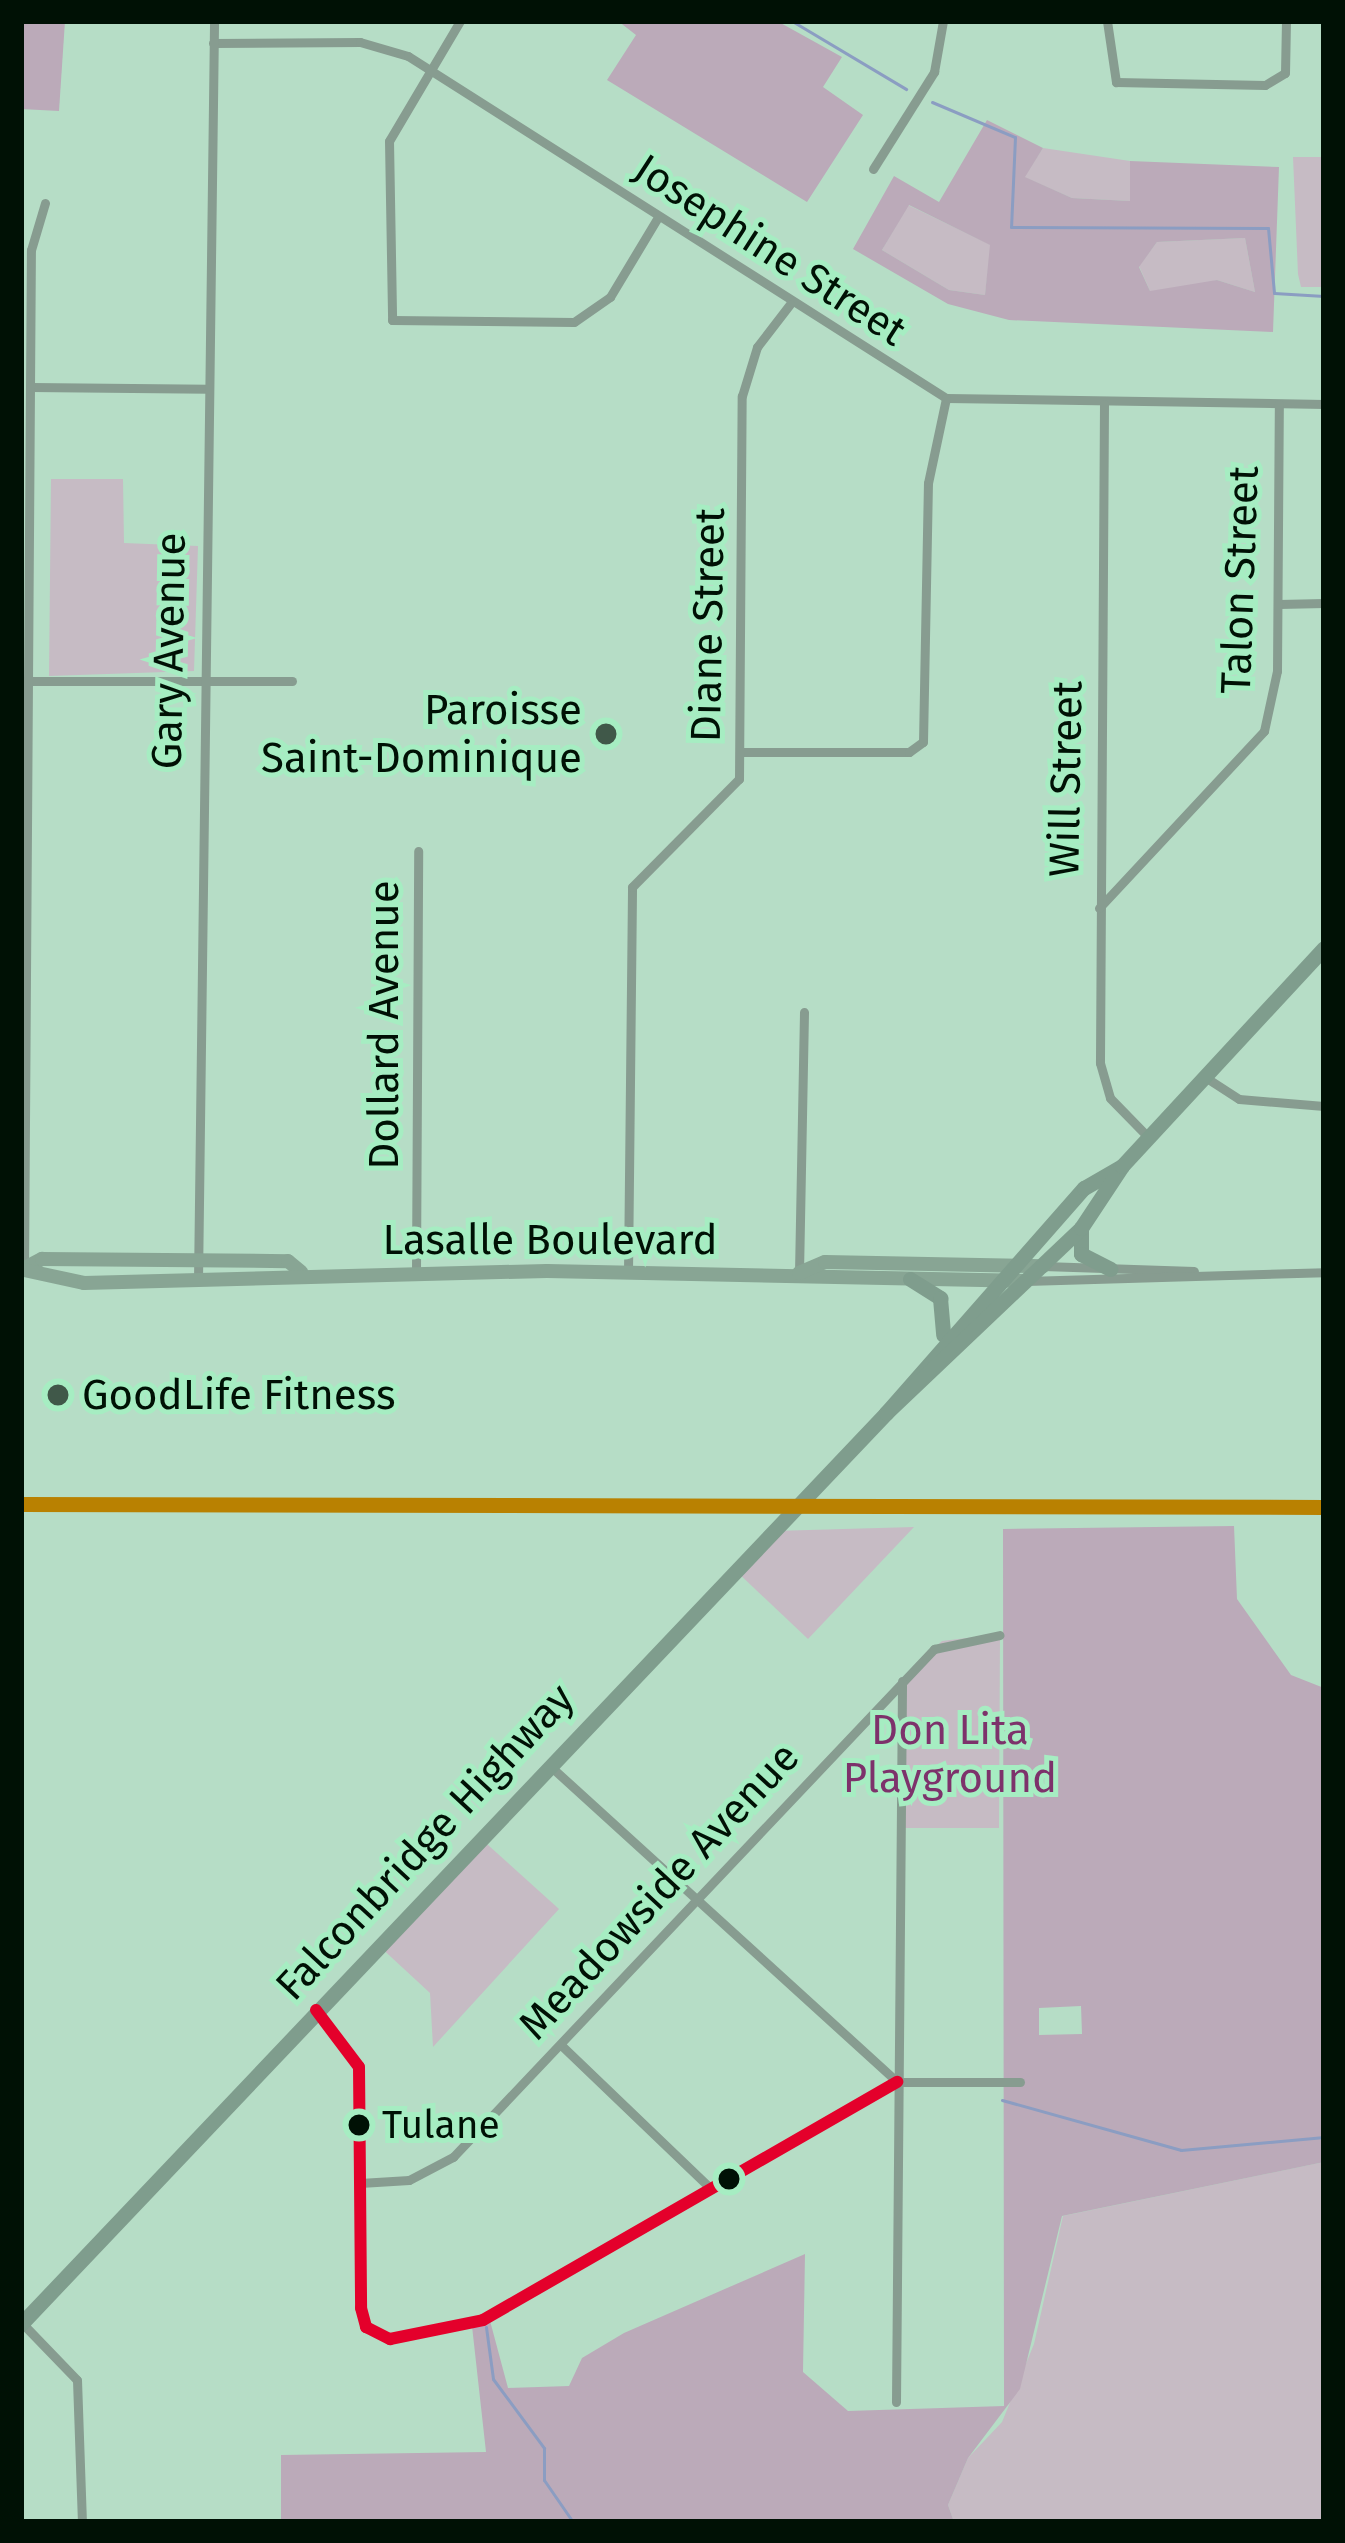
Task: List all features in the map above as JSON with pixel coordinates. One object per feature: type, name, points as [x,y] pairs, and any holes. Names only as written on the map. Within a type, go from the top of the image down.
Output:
[{"type":"main road","name":"Falconbridge Highway","points":[[886,1413],[913,1399],[1081,1228],[1122,1166],[1324,948]]},
{"type":"main road","name":"Falconbridge Highway","points":[[22,2324],[548,1763],[886,1413],[942,1339],[1084,1188],[1122,1166]]},
{"type":"main road","points":[[1081,1228],[1085,1260],[1109,1269]]},
{"type":"main road","name":"Lasalle Boulevard","points":[[22,1270],[42,1259],[288,1262],[301,1272]]},
{"type":"main road","name":"Lasalle Boulevard","points":[[799,1273],[825,1262],[1043,1266]]},
{"type":"main road","name":"Lasalle Boulevard","points":[[22,1270],[42,1282],[198,1282],[301,1272],[799,1273],[1026,1281]]},
{"type":"main road","points":[[910,1279],[940,1298],[942,1339]]},
{"type":"street","name":"Gary Avenue","points":[[198,1282],[200,681],[214,21]]},
{"type":"street","points":[[460,21],[388,141],[392,320],[574,322],[610,297],[658,217]]},
{"type":"street","points":[[872,169],[934,73],[943,21]]},
{"type":"street","points":[[1107,21],[1116,82],[1265,85],[1285,74],[1286,21]]},
{"type":"street","name":"Josephine Street","points":[[213,44],[360,42],[429,68],[790,304],[946,398],[1324,404]]},
{"type":"street","points":[[22,1270],[31,250],[45,203]]},
{"type":"street","name":"Diane Street","points":[[628,1273],[632,886],[664,844],[728,798],[740,752],[742,396],[757,347],[790,304]]},
{"type":"street","points":[[31,387],[208,388]]},
{"type":"street","points":[[740,752],[908,752],[923,742],[928,483],[946,398]]},
{"type":"street","name":"Will Street","points":[[1104,404],[1098,909],[1104,1088],[1148,1137]]},
{"type":"street","name":"Talon Street","points":[[1098,909],[1264,731],[1279,604],[1279,404]]},
{"type":"street","points":[[1279,604],[1324,603]]},
{"type":"street","points":[[24,681],[292,681]]},
{"type":"street","name":"Dollard Avenue","points":[[416,1272],[418,850]]},
{"type":"street","points":[[799,1273],[804,1012]]},
{"type":"street","points":[[1205,1077],[1239,1100],[1324,1106]]},
{"type":"street","name":"Lasalle Boulevard","points":[[1043,1266],[1205,1273]]},
{"type":"street","name":"Lasalle Boulevard","points":[[1026,1281],[1324,1272]]},
{"type":"street","name":"Meadowside Avenue","points":[[360,2183],[443,2165],[902,1681],[953,1637],[1000,1635]]},
{"type":"street","points":[[896,2402],[902,1681]]},
{"type":"street","points":[[548,1763],[897,2082]]},
{"type":"street","points":[[316,2010],[359,2067],[363,2320],[390,2339],[482,2320],[897,2082],[1020,2082]]},
{"type":"street","points":[[561,2045],[710,2188]]},
{"type":"street","points":[[22,2324],[77,2380],[82,2522]]},
{"type":"green space","points":[[1043,148],[1130,161],[1130,201],[1072,198],[1024,177]]},
{"type":"green space","points":[[1293,157],[1324,157],[1324,287],[1301,287]]},
{"type":"green space","points":[[908,205],[991,245],[985,295],[949,290],[882,250]]},
{"type":"green space","points":[[1245,238],[1255,292],[1217,280],[1174,295],[1150,291],[1139,266],[1157,242]]},
{"type":"green space","points":[[51,479],[123,479],[124,543],[198,546],[194,671],[49,676]]},
{"type":"green space","points":[[914,1527],[808,1639],[735,1570],[773,1531]]},
{"type":"green space","name":"Don Lita Playground","points":[[1000,1634],[999,1828],[899,1828],[901,1680],[942,1641]]},
{"type":"green space","points":[[478,1836],[559,1909],[433,2047],[430,1993],[377,1944]]},
{"type":"green space","points":[[1324,2162],[1324,2522],[954,2522],[948,2505],[968,2458],[1002,2422],[1034,2344],[1063,2216]]},
{"type":"shaded area","points":[[21,21],[65,21],[59,111],[21,109]]},
{"type":"shaded area","points":[[618,21],[777,21],[842,57],[823,87],[863,115],[807,202],[607,80],[636,35]]},
{"type":"shaded area","points":[[987,120],[1043,148],[1025,177],[1072,198],[1130,201],[1130,161],[1279,167],[1273,332],[1009,320],[948,304],[853,249],[894,176],[939,202]],"holes":[[[909,205],[990,245],[985,295],[949,290],[882,250]],[[1245,238],[1255,292],[1217,280],[1150,291],[1139,267],[1157,242]]]},
{"type":"shaded area","points":[[1234,1526],[1237,1599],[1291,1675],[1324,1688],[1324,2162],[1062,2216],[1020,2389],[968,2458],[948,2505],[954,2522],[281,2522],[281,2455],[486,2452],[472,2326],[489,2317],[508,2388],[569,2386],[582,2358],[624,2333],[805,2254],[803,2372],[848,2411],[1004,2406],[1003,1529]],"holes":[[[1081,2006],[1082,2034],[1039,2035],[1039,2008]]]},
{"type":"waterway","points":[[792,21],[906,89]]},
{"type":"waterway","points":[[932,102],[1015,137],[1011,227],[1268,228],[1274,293],[1324,296]]},
{"type":"waterway","points":[[1002,2100],[1181,2150],[1324,2137]]},
{"type":"waterway","points":[[486,2327],[493,2379],[544,2448],[544,2480],[573,2522]]},
{"type":"transit line","points":[[21,1504],[1324,1507]]},
{"type":"transit line","points":[[316,2010],[359,2067],[361,2308],[366,2327],[390,2339],[483,2320],[897,2082]]},
{"type":"place","name":"Paroisse Saint-Dominique","points":[[606,734]]},
{"type":"place","name":"GoodLife Fitness","points":[[58,1395]]},
{"type":"place","name":"Tulane","points":[[359,2125]]}]
